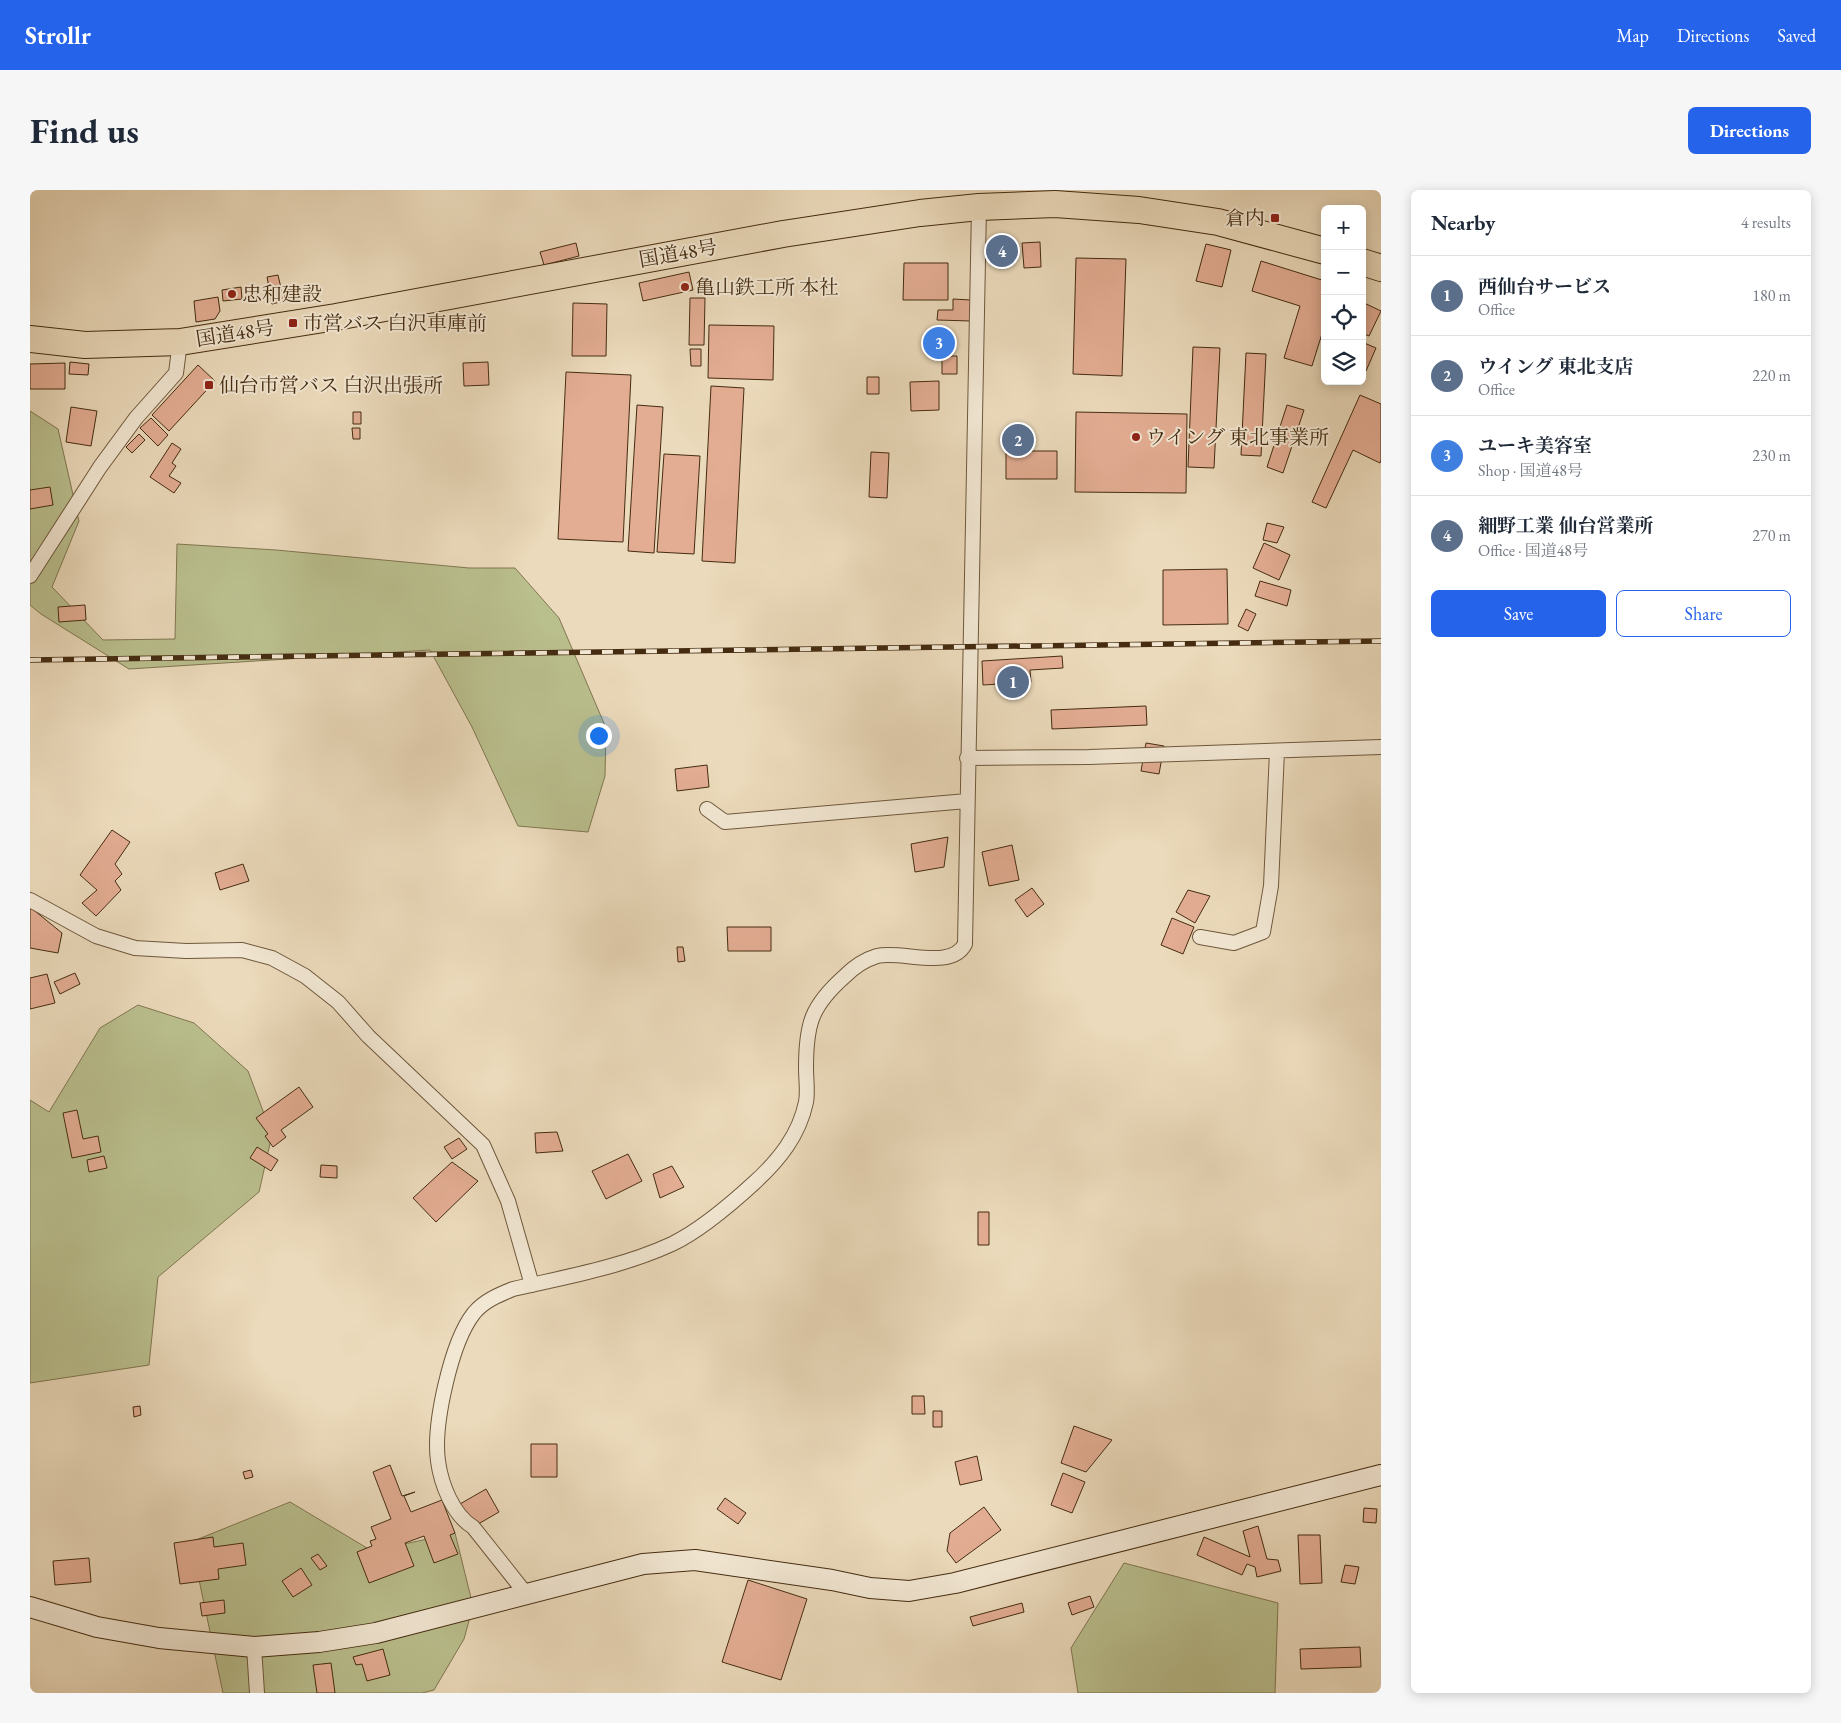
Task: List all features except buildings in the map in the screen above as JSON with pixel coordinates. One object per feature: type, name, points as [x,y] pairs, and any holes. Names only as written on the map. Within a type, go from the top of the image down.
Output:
[{"type":"highway","name":"国道48号","points":[[30,339],[85,344],[180,342],[336,316],[783,234],[920,213],[979,207],[1056,204],[1139,210],[1218,222],[1321,250]]},
{"type":"highway","points":[[1366,263],[1381,268]]},
{"type":"street","points":[[527,1595],[473,1527],[462,1520],[440,1473],[437,1444],[446,1384],[468,1323],[482,1305],[496,1296],[532,1284],[628,1261],[673,1243],[724,1208],[772,1166],[786,1150],[806,1100],[806,1039],[809,1022],[827,995],[853,968],[863,962],[878,956],[941,958],[953,956],[962,951],[966,939],[967,758],[979,207]]},
{"type":"street","points":[[30,576],[100,468],[136,418],[176,373],[180,342]]},
{"type":"street","points":[[967,758],[1089,757],[1381,747]]},
{"type":"street","points":[[1200,937],[1234,943],[1262,932],[1271,886],[1277,751]]},
{"type":"street","points":[[707,809],[726,822],[967,801]]},
{"type":"street","points":[[30,900],[96,936],[135,948],[186,951],[242,950],[272,958],[306,976],[338,1002],[368,1036],[483,1145],[508,1201],[532,1284]]},
{"type":"street","points":[[30,1607],[97,1628],[159,1638],[254,1647],[319,1642],[376,1633],[643,1564],[695,1560],[832,1580],[870,1588],[909,1591],[979,1577],[1381,1475]]},
{"type":"street","points":[[254,1647],[257,1693]]},
{"type":"green space","points":[[30,411],[58,429],[79,521],[52,587],[103,640],[175,639],[177,544],[276,550],[469,568],[515,568],[559,618],[606,728],[605,776],[588,832],[518,826],[472,727],[430,650],[129,669],[41,614],[30,605]]},
{"type":"green space","points":[[138,1005],[194,1023],[248,1071],[272,1135],[259,1192],[158,1277],[149,1365],[30,1383],[30,1100],[49,1112],[100,1028]]},
{"type":"green space","points":[[290,1502],[372,1551],[455,1533],[473,1606],[464,1639],[434,1690],[422,1693],[223,1693],[191,1542]]},
{"type":"green space","points":[[1124,1563],[1278,1603],[1275,1693],[1078,1693],[1071,1648]]},
{"type":"railway","points":[[30,660],[1381,641]]},
{"type":"place","name":"倉内","points":[[1275,218]]},
{"type":"place","name":"細野工業 仙台営業所","points":[[1002,251]]},
{"type":"place","name":"亀山鉄工所 本社","points":[[685,287]]},
{"type":"place","name":"忠和建設","points":[[232,294]]},
{"type":"place","name":"市営バス 白沢車庫前","points":[[293,323]]},
{"type":"place","name":"ユーキ美容室","points":[[939,343]]},
{"type":"place","name":"仙台市営バス 白沢出張所","points":[[209,385]]},
{"type":"place","name":"ウイング 東北事業所","points":[[1136,437]]},
{"type":"place","name":"ウイング 東北支店","points":[[1018,440]]},
{"type":"place","name":"西仙台サービス","points":[[1013,682]]}]
